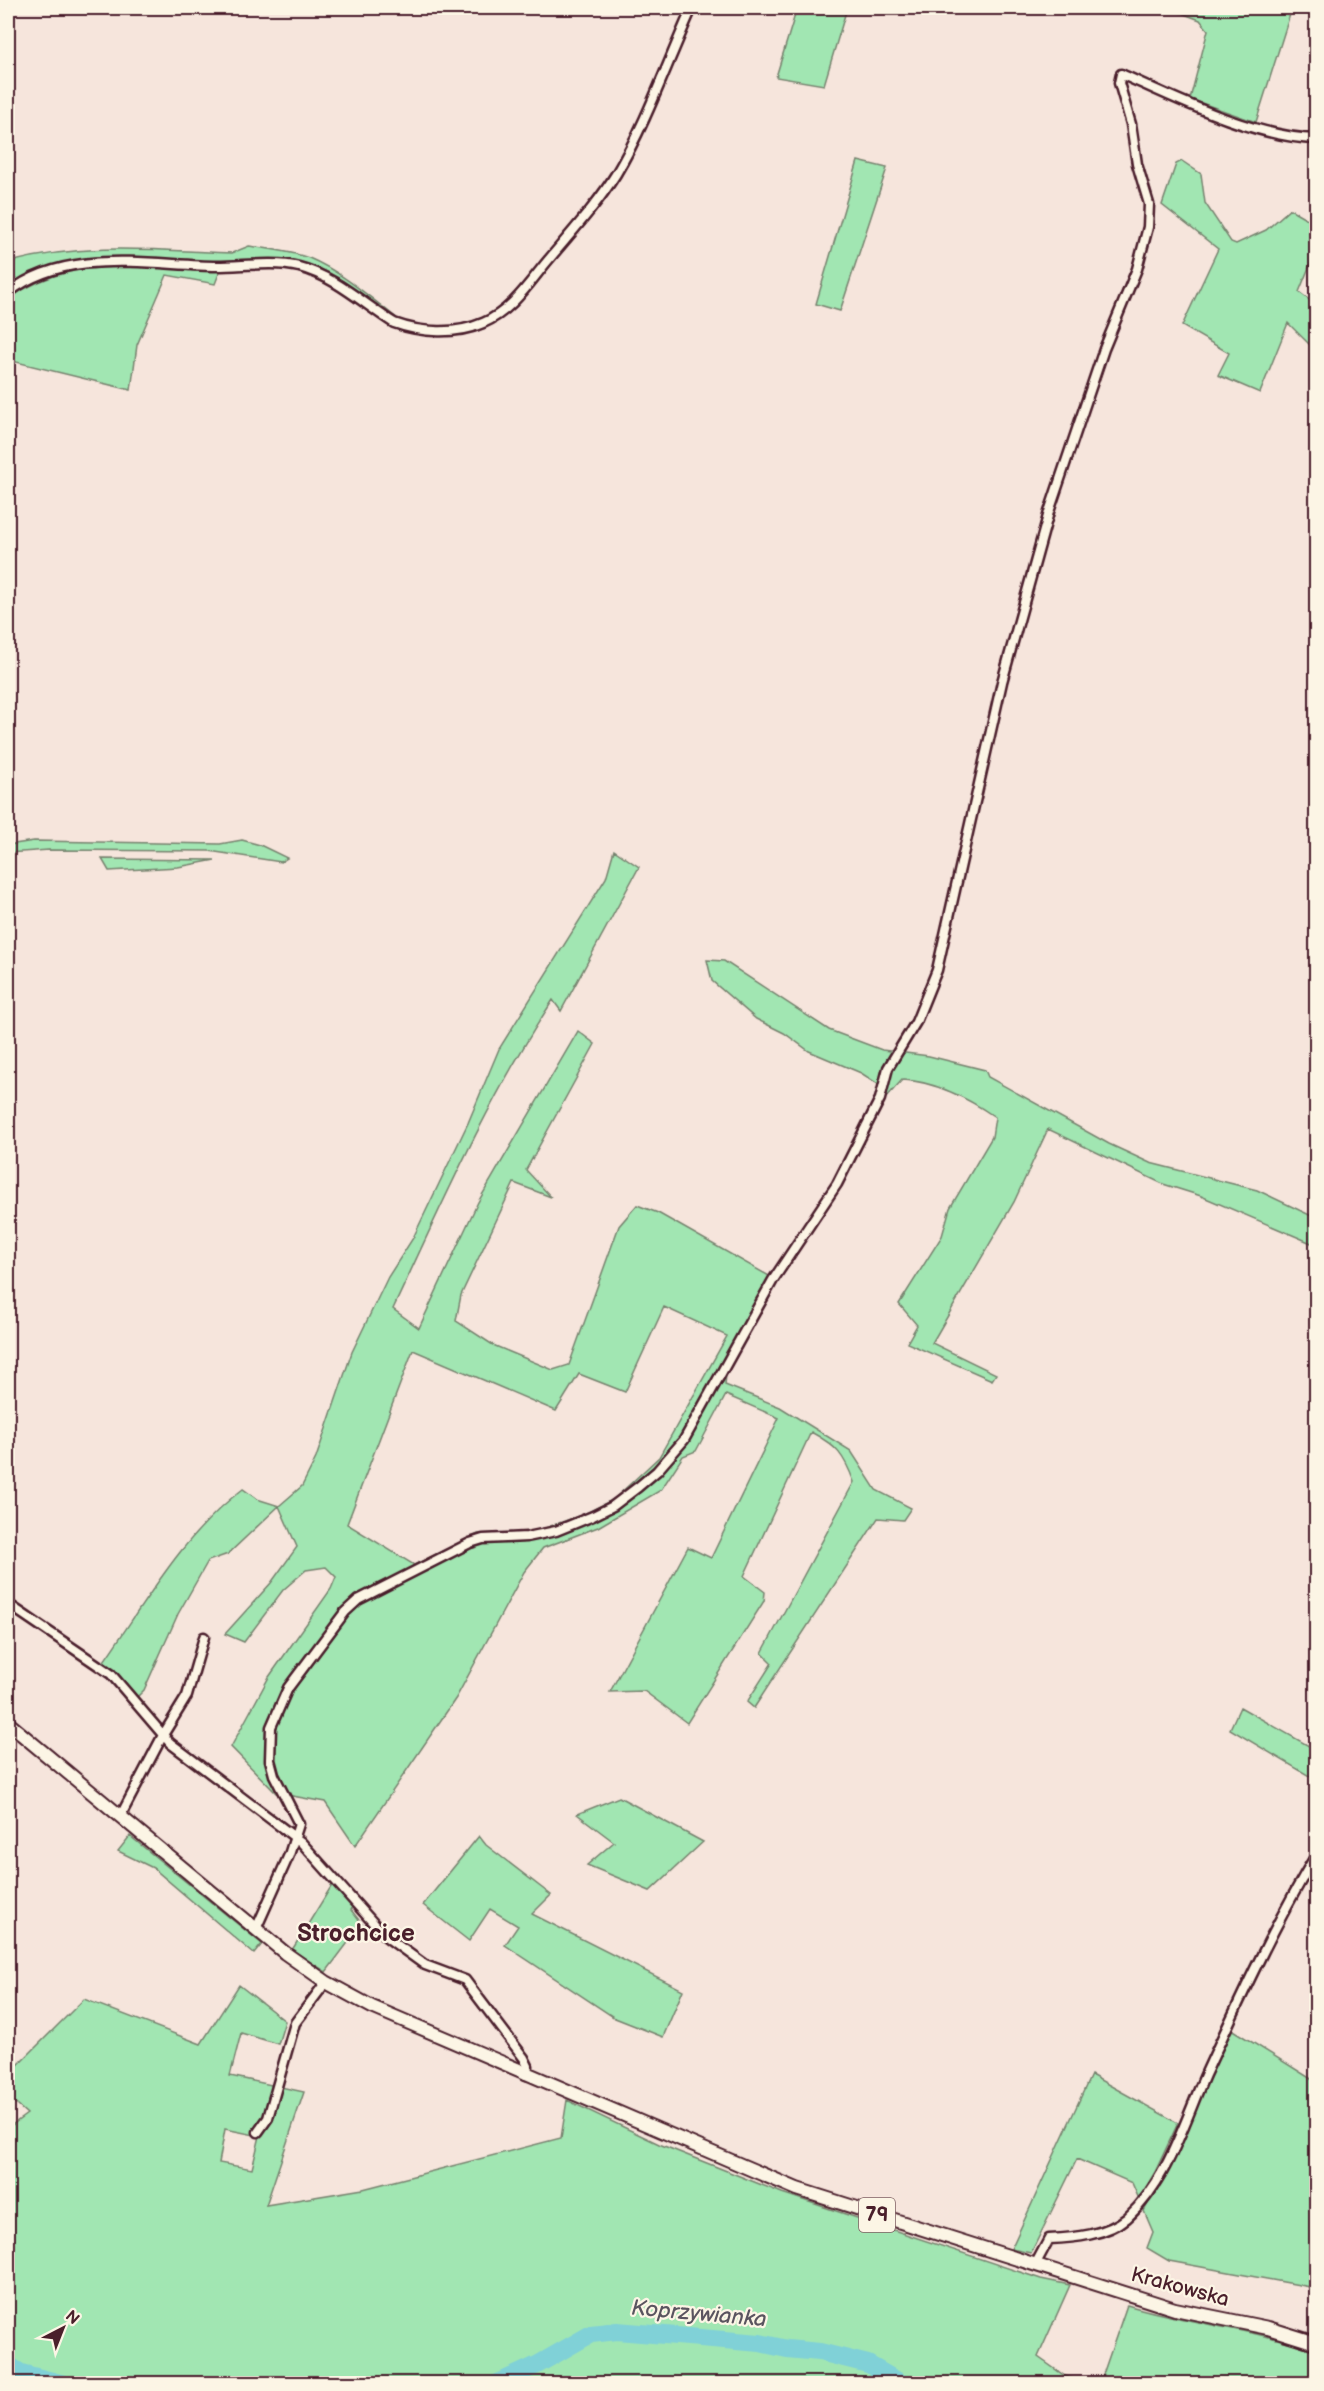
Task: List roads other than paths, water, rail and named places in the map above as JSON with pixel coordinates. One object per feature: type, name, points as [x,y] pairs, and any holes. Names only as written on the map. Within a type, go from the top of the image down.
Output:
[{"type":"main road","name":"79","points":[[8,1723],[256,1929],[326,1982],[372,2007],[526,2075],[798,2189],[1035,2265]]},
{"type":"main road","name":"Krakowska","points":[[1035,2265],[1175,2309],[1268,2328],[1317,2343]]},
{"type":"street","points":[[8,293],[36,276],[64,267],[97,263],[282,265],[315,272],[394,323],[407,328],[437,331],[482,324],[495,317],[524,290],[588,213],[615,175],[692,8]]},
{"type":"street","points":[[256,1929],[295,1838],[298,1820],[274,1775],[270,1760],[271,1727],[288,1688],[345,1612],[369,1593],[470,1543],[483,1539],[527,1537],[556,1531],[593,1516],[614,1506],[657,1471],[690,1431],[773,1280],[837,1184],[880,1099],[888,1068],[916,1022],[937,970],[1002,682],[1049,512],[1104,349],[1137,269],[1148,227],[1149,204],[1137,164],[1131,124],[1119,83],[1121,74],[1243,123],[1317,140]]},
{"type":"street","points":[[8,1604],[111,1674],[163,1735],[252,1808],[295,1838],[385,1936],[424,1965],[459,1976],[468,1983],[524,2058],[528,2066],[526,2075]]},
{"type":"street","points":[[120,1817],[163,1735],[187,1696],[204,1637]]},
{"type":"street","points":[[1035,2265],[1049,2239],[1071,2238],[1106,2230],[1125,2220],[1140,2205],[1159,2178],[1241,1999],[1317,1855]]},
{"type":"street","points":[[258,2132],[268,2118],[295,2023],[326,1982]]},
{"type":"waterway","name":"Koprzywianka","points":[[496,2384],[537,2365],[591,2334],[617,2331],[760,2343],[787,2349],[820,2352],[868,2364],[903,2384]]},
{"type":"waterway","name":"Koprzywianka","points":[[8,2365],[21,2373],[64,2384]]},
{"type":"district","name":"Strochcice","points":[[356,1933]]}]
